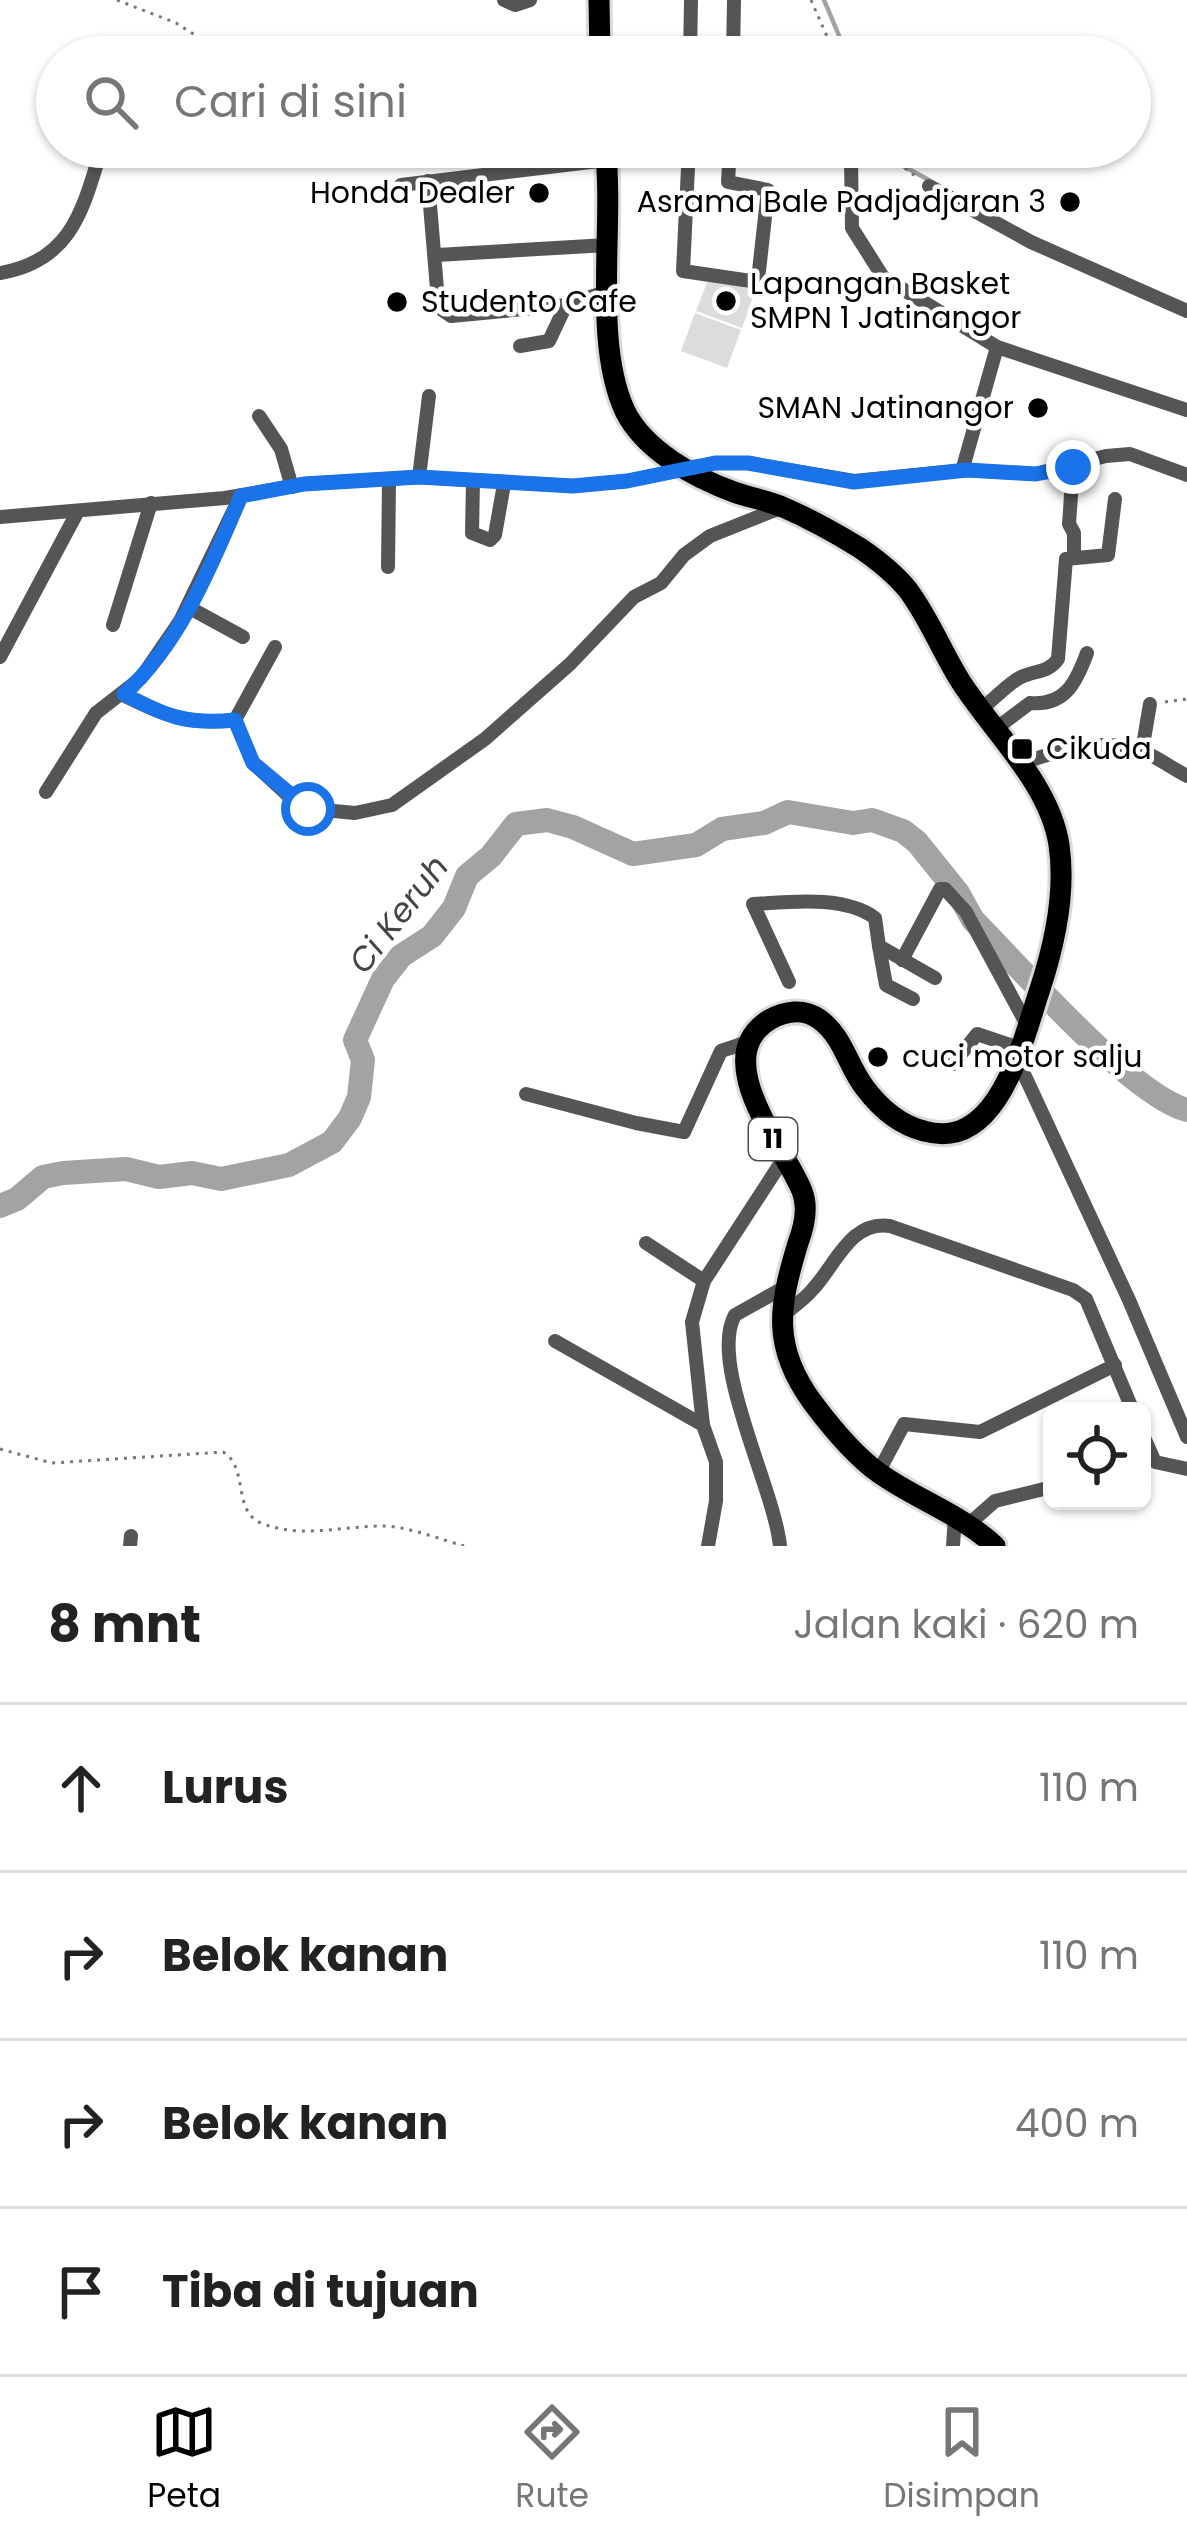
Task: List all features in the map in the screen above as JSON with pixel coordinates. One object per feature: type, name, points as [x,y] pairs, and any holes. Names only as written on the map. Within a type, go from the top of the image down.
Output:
[{"type":"highway","points":[[599,0],[600,36]]},
{"type":"highway","points":[[606,168],[613,361],[627,415],[657,449],[683,467],[730,491],[783,507],[861,549],[904,586],[979,710],[1019,764],[1059,842],[1060,877],[1048,964],[998,1097],[972,1125],[949,1135],[928,1133],[890,1114],[854,1073],[840,1039],[809,1013],[794,1010],[768,1021],[751,1041]]},
{"type":"highway","name":"11","points":[[751,1041],[746,1066],[751,1094],[802,1190],[806,1210],[779,1318],[788,1356],[811,1400],[878,1473],[962,1520],[995,1546]]},
{"type":"street","points":[[504,0],[515,5],[530,0]]},
{"type":"street","points":[[690,36],[691,0]]},
{"type":"street","points":[[733,36],[734,0]]},
{"type":"street","points":[[0,273],[25,269],[64,241],[95,168]]},
{"type":"street","points":[[401,185],[521,168]]},
{"type":"street","points":[[688,168],[683,271],[751,280],[759,271],[769,190],[728,182],[729,168]]},
{"type":"street","points":[[851,168],[852,228],[884,278],[997,347],[1187,410]]},
{"type":"street","points":[[428,181],[438,301],[451,316],[566,305],[609,291]]},
{"type":"street","points":[[929,186],[1031,242],[1187,310]]},
{"type":"street","points":[[437,255],[607,245]]},
{"type":"street","points":[[520,346],[549,341],[566,305]]},
{"type":"street","points":[[962,471],[997,347]]},
{"type":"street","points":[[419,477],[429,396]]},
{"type":"street","points":[[259,416],[281,449],[292,487]]},
{"type":"street","points":[[0,517],[419,477],[504,484],[604,484],[683,467],[748,463],[854,482],[962,471],[1036,474],[1130,454],[1184,473],[1187,453]]},
{"type":"street","points":[[1073,467],[1069,524],[1074,533],[1074,558]]},
{"type":"street","points":[[388,567],[389,481]]},
{"type":"street","points":[[473,481],[472,533],[490,540],[495,535],[504,484]]},
{"type":"street","points":[[46,792],[96,713],[141,678],[188,607],[241,496]]},
{"type":"street","points":[[979,710],[1004,694],[1014,680],[1050,670],[1058,659],[1065,560],[1105,559],[1115,499]]},
{"type":"street","points":[[113,625],[152,503]]},
{"type":"street","points":[[235,720],[253,763],[302,808],[355,813],[392,805],[485,739],[570,664],[634,597],[661,583],[684,555],[710,536],[783,507]]},
{"type":"street","points":[[0,657],[78,511]]},
{"type":"street","points":[[188,607],[243,637]]},
{"type":"street","points":[[235,720],[275,646]]},
{"type":"street","points":[[994,730],[1030,703],[1045,704],[1063,697],[1077,680],[1087,653]]},
{"type":"street","points":[[124,694],[169,718],[208,723],[235,720]]},
{"type":"street","points":[[1142,751],[1150,704]]},
{"type":"street","points":[[1019,764],[1069,749],[1111,745],[1142,751],[1187,776]]},
{"type":"street","points":[[902,960],[940,889],[945,889],[965,912],[1028,1022]]},
{"type":"street","points":[[789,982],[753,904],[813,903],[860,909],[875,918],[886,985],[914,999]]},
{"type":"street","points":[[879,946],[935,978]]},
{"type":"street","points":[[953,1064],[977,1034],[1017,1052],[1187,1437]]},
{"type":"street","points":[[526,1094],[684,1132],[721,1051],[751,1041]]},
{"type":"street","points":[[708,1546],[716,1501],[716,1462],[703,1425],[692,1322],[704,1281],[784,1158]]},
{"type":"street","points":[[779,1318],[812,1292],[852,1238],[879,1224],[1073,1290],[1086,1299],[1130,1402]]},
{"type":"street","points":[[646,1243],[704,1281]]},
{"type":"street","points":[[780,1546],[777,1518],[728,1373],[727,1336],[734,1315],[785,1288]]},
{"type":"street","points":[[555,1341],[703,1425]]},
{"type":"street","points":[[878,1473],[904,1424],[980,1432],[1115,1364]]},
{"type":"street","points":[[1151,1453],[1155,1462],[1187,1469]]},
{"type":"street","points":[[953,1546],[962,1520],[995,1501],[1043,1489]]},
{"type":"path","points":[[117,0],[176,23],[194,36]]},
{"type":"path","points":[[811,0],[827,36]]},
{"type":"path","points":[[905,168],[929,186]]},
{"type":"path","points":[[0,1449],[52,1463],[223,1452],[237,1465],[249,1514],[259,1522],[312,1532],[386,1525],[464,1546]]},
{"type":"shaded area","name":"Lapangan Basket SMPN 1 Jatinangor","points":[[710,275],[755,291],[742,328],[696,311]]},
{"type":"shaded area","points":[[695,313],[741,330],[727,368],[681,351]]},
{"type":"waterway","points":[[824,0],[839,36]]},
{"type":"waterway","points":[[907,168],[929,180]]},
{"type":"waterway","name":"Ci Keruh","points":[[0,1206],[17,1199],[43,1177],[63,1173],[126,1169],[159,1177],[192,1173],[221,1179],[289,1165],[332,1142],[359,1097],[363,1060],[355,1040],[383,979],[401,956],[432,936],[454,908],[467,876],[491,856],[516,824],[547,820],[633,854],[696,845],[722,829],[764,823],[788,812],[853,823],[872,820],[903,831],[958,893],[973,920],[1076,1027],[1136,1080],[1187,1110]]},
{"type":"place","name":"Honda Dealer","points":[[539,193]]},
{"type":"place","name":"Asrama Bale Padjadjaran 3","points":[[1070,202]]},
{"type":"place","name":"Lapangan Basket SMPN 1 Jatinangor","points":[[726,301]]},
{"type":"place","name":"Studento Cafe","points":[[397,302]]},
{"type":"place","name":"SMAN Jatinangor","points":[[1038,408]]},
{"type":"place","name":"Cikuda","points":[[1022,749]]},
{"type":"place","name":"cuci motor salju","points":[[878,1057]]},
{"type":"route","points":[[308,809],[253,763],[235,720],[208,723],[169,718],[124,694],[141,678],[180,621],[241,496],[304,484],[419,477],[573,486],[627,481],[715,463],[748,463],[854,482],[967,470],[1036,474],[1073,467]]}]
